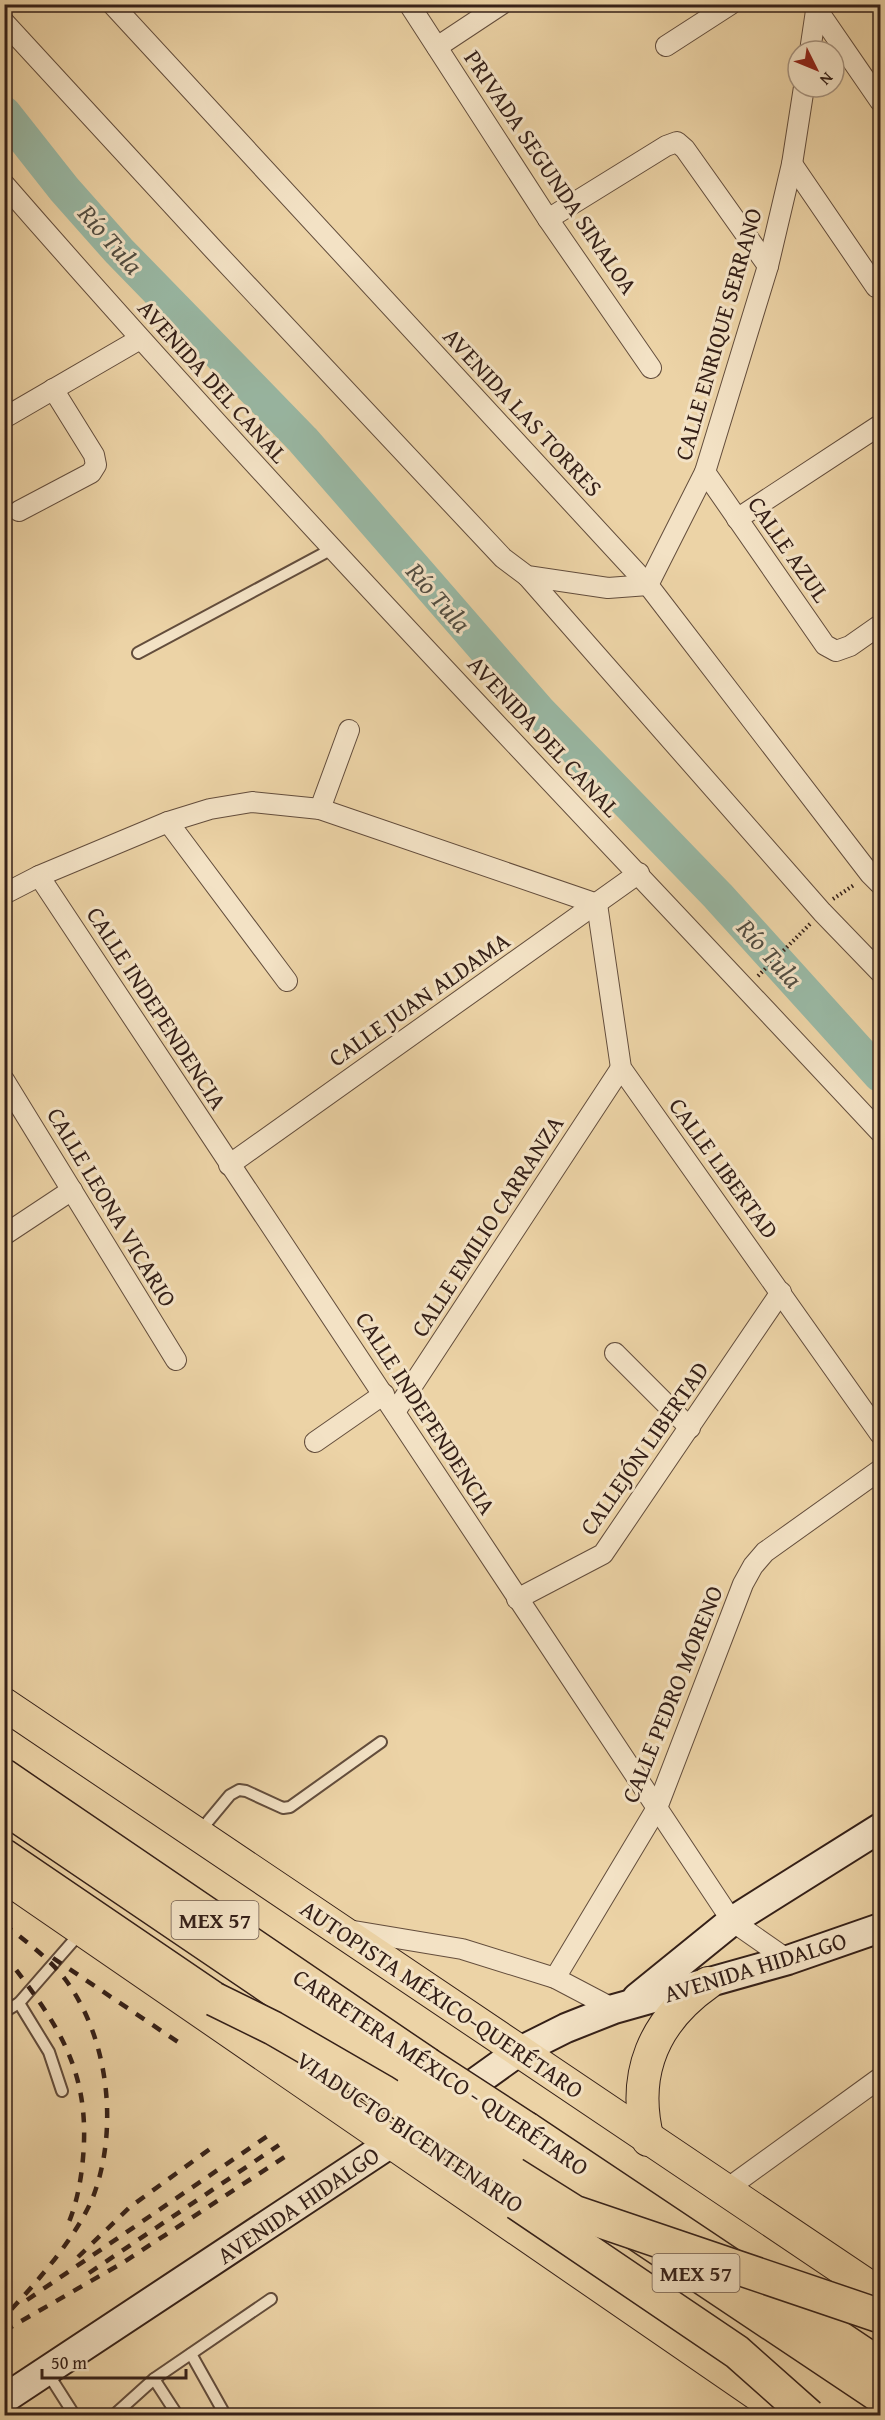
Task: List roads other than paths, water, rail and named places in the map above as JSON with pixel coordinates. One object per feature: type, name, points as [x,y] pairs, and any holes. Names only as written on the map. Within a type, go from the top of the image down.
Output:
[{"type":"highway","name":"CARRETERA MÉXICO - QUERÉTARO","points":[[4,1776],[420,2075]]},
{"type":"highway","name":"CARRETERA MÉXICO - QUERÉTARO","points":[[4,1807],[518,2139],[880,2365]]},
{"type":"highway","name":"VIADUCTO BICENTENARIO","points":[[4,1856],[723,2342],[765,2374],[809,2415]]},
{"type":"highway","points":[[214,1999],[273,2028],[382,2091],[574,2212],[880,2316]]},
{"type":"highway","name":"CARRETERA MÉXICO - QUERÉTARO","points":[[518,2139],[880,2396]]},
{"type":"main road","name":"AUTOPISTA MÉXICO-QUERÉTARO","points":[[4,1704],[875,2292]]},
{"type":"main road","name":"AVENIDA HIDALGO","points":[[621,2007],[732,1921],[880,1828]]},
{"type":"main road","points":[[4,1876],[775,2412]]},
{"type":"main road","name":"AVENIDA HIDALGO","points":[[4,2399],[391,2143],[518,2052],[566,2028],[621,2007],[788,1960],[880,1928]]},
{"type":"main road","points":[[648,2140],[642,2105],[642,2088],[650,2053],[667,2020],[679,2006],[708,1983]]},
{"type":"street","name":"AVENIDA LAS TORRES","points":[[112,4],[648,585],[877,875]]},
{"type":"street","name":"PRIVADA SEGUNDA SINALOA","points":[[409,4],[548,219],[651,368]]},
{"type":"street","points":[[437,47],[502,4]]},
{"type":"street","points":[[666,46],[731,4]]},
{"type":"street","points":[[812,39],[816,6]]},
{"type":"street","points":[[816,6],[880,101]]},
{"type":"street","points":[[4,22],[486,541],[516,570],[527,576],[822,912],[880,972]]},
{"type":"street","name":"CALLE ENRIQUE SERRANO","points":[[648,585],[705,472],[768,266],[792,164],[802,99]]},
{"type":"street","points":[[548,219],[666,146],[677,142],[685,149],[768,266]]},
{"type":"street","points":[[792,164],[876,287]]},
{"type":"street","name":"AVENIDA DEL CANAL","points":[[4,184],[140,339],[332,549],[880,1132]]},
{"type":"street","points":[[4,418],[140,339]]},
{"type":"street","points":[[19,511],[91,473],[96,465],[94,455],[53,389]]},
{"type":"street","points":[[737,519],[880,425]]},
{"type":"street","name":"CALLE AZUL","points":[[705,472],[825,645],[836,651],[850,646],[880,625]]},
{"type":"street","points":[[527,576],[608,588],[648,585]]},
{"type":"street","points":[[320,809],[349,730]]},
{"type":"street","points":[[4,894],[39,876],[168,822],[210,808],[252,802],[320,809],[597,904]]},
{"type":"street","points":[[168,822],[287,981]]},
{"type":"street","name":"CALLE JUAN ALDAMA","points":[[229,1165],[639,873]]},
{"type":"street","name":"CALLE INDEPENDENCIA","points":[[39,876],[732,1921],[788,1960]]},
{"type":"street","name":"CALLE LIBERTAD","points":[[597,904],[621,1068],[880,1434]]},
{"type":"street","name":"CALLE EMILIO CARRANZA","points":[[395,1412],[621,1068]]},
{"type":"street","name":"CALLE LEONA VICARIO","points":[[4,1080],[176,1360]]},
{"type":"street","points":[[4,1235],[72,1190]]},
{"type":"street","name":"CALLEJÓN LIBERTAD","points":[[517,1599],[603,1554],[781,1292]]},
{"type":"street","points":[[615,1353],[690,1428]]},
{"type":"street","points":[[315,1442],[384,1394]]},
{"type":"street","name":"CALLE PEDRO MORENO","points":[[555,1978],[657,1808],[742,1584],[753,1566],[765,1552],[880,1470]]},
{"type":"street","points":[[340,1929],[462,1949],[555,1978],[621,2007]]},
{"type":"street","points":[[724,2191],[880,2078]]},
{"type":"lane","points":[[138,653],[332,549]]},
{"type":"lane","points":[[198,1834],[230,1795],[238,1790],[246,1791],[282,1808],[290,1807],[381,1742]]},
{"type":"lane","points":[[4,2012],[19,2003],[83,1930]]},
{"type":"lane","points":[[19,2003],[49,2052],[62,2091]]},
{"type":"lane","points":[[116,2414],[154,2379],[271,2299]]},
{"type":"lane","points":[[191,2354],[223,2411]]},
{"type":"lane","points":[[46,2372],[75,2415]]},
{"type":"lane","points":[[154,2379],[178,2415]]},
{"type":"waterway","name":"Río Tula","points":[[4,113],[64,189],[119,251],[303,440],[538,710],[718,896],[880,1075]]},
{"type":"railway","points":[[4,1924],[52,1964],[65,1979],[80,2003],[92,2028],[100,2056],[107,2114],[106,2143],[101,2171],[86,2212],[55,2259],[7,2314]]},
{"type":"railway","points":[[4,1954],[54,2025],[75,2072],[81,2098],[84,2126],[82,2167],[75,2203],[66,2229]]},
{"type":"railway","points":[[53,1958],[178,2042]]},
{"type":"railway","points":[[27,2300],[269,2135]]},
{"type":"railway","points":[[89,2273],[279,2145]]},
{"type":"railway","points":[[78,2257],[130,2207],[214,2146]]},
{"type":"railway","points":[[4,2331],[124,2262],[286,2156]]}]
